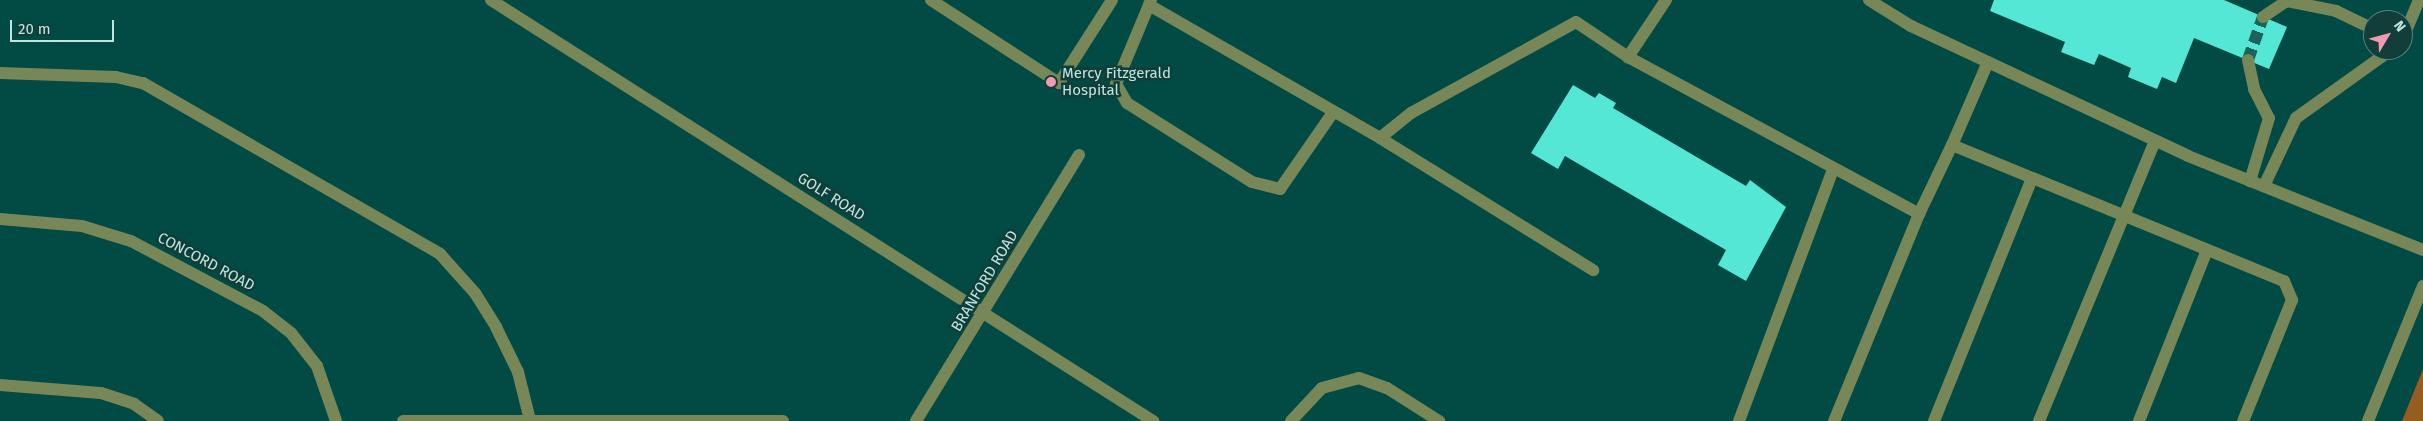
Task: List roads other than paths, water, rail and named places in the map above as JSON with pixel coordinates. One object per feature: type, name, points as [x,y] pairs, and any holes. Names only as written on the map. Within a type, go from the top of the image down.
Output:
[{"type":"street","name":"GOLF ROAD","points":[[491,0],[1153,421]]},
{"type":"street","points":[[930,0],[1058,83],[1112,0]]},
{"type":"street","points":[[1628,57],[1666,0]]},
{"type":"street","points":[[1869,0],[1911,26],[2155,140],[2250,181],[2423,250]]},
{"type":"street","points":[[2413,14],[2419,0]]},
{"type":"street","points":[[2263,17],[2287,1],[2336,11],[2363,24]]},
{"type":"street","points":[[1332,114],[1280,189],[1252,182],[1127,103],[1116,84],[1150,2],[1332,114],[1380,138],[1593,270]]},
{"type":"street","points":[[1380,138],[1411,113],[1576,22],[1628,57],[1833,170],[1919,214]]},
{"type":"street","points":[[2248,60],[2254,89],[2269,118],[2250,181]]},
{"type":"street","points":[[2264,186],[2296,118],[2377,60]]},
{"type":"street","points":[[1834,421],[1919,214],[1952,145],[1988,62]]},
{"type":"street","points":[[0,73],[116,77],[142,83],[440,254],[475,293],[496,327],[518,372],[530,420]]},
{"type":"street","points":[[2040,421],[2126,216],[2155,140]]},
{"type":"street","points":[[1952,145],[2284,281],[2292,300],[2243,421]]},
{"type":"street","name":"BRANFORD ROAD","points":[[916,421],[986,314],[1079,155]]},
{"type":"street","points":[[1739,421],[1833,170]]},
{"type":"street","points":[[1934,421],[2032,178]]},
{"type":"street","name":"CONCORD ROAD","points":[[0,220],[82,226],[131,241],[263,311],[291,333],[317,366],[336,421]]},
{"type":"street","points":[[2139,421],[2207,250]]},
{"type":"street","points":[[2368,421],[2423,286]]},
{"type":"street","points":[[1291,421],[1322,388],[1358,378],[1387,388],[1439,421]]},
{"type":"street","points":[[0,385],[101,394],[134,404],[158,421]]},
{"type":"street","points":[[403,421],[782,421]]},
{"type":"tunnel","points":[[2248,60],[2263,17]]},
{"type":"place","name":"Mercy Fitzgerald Hospital","points":[[1051,82]]}]
